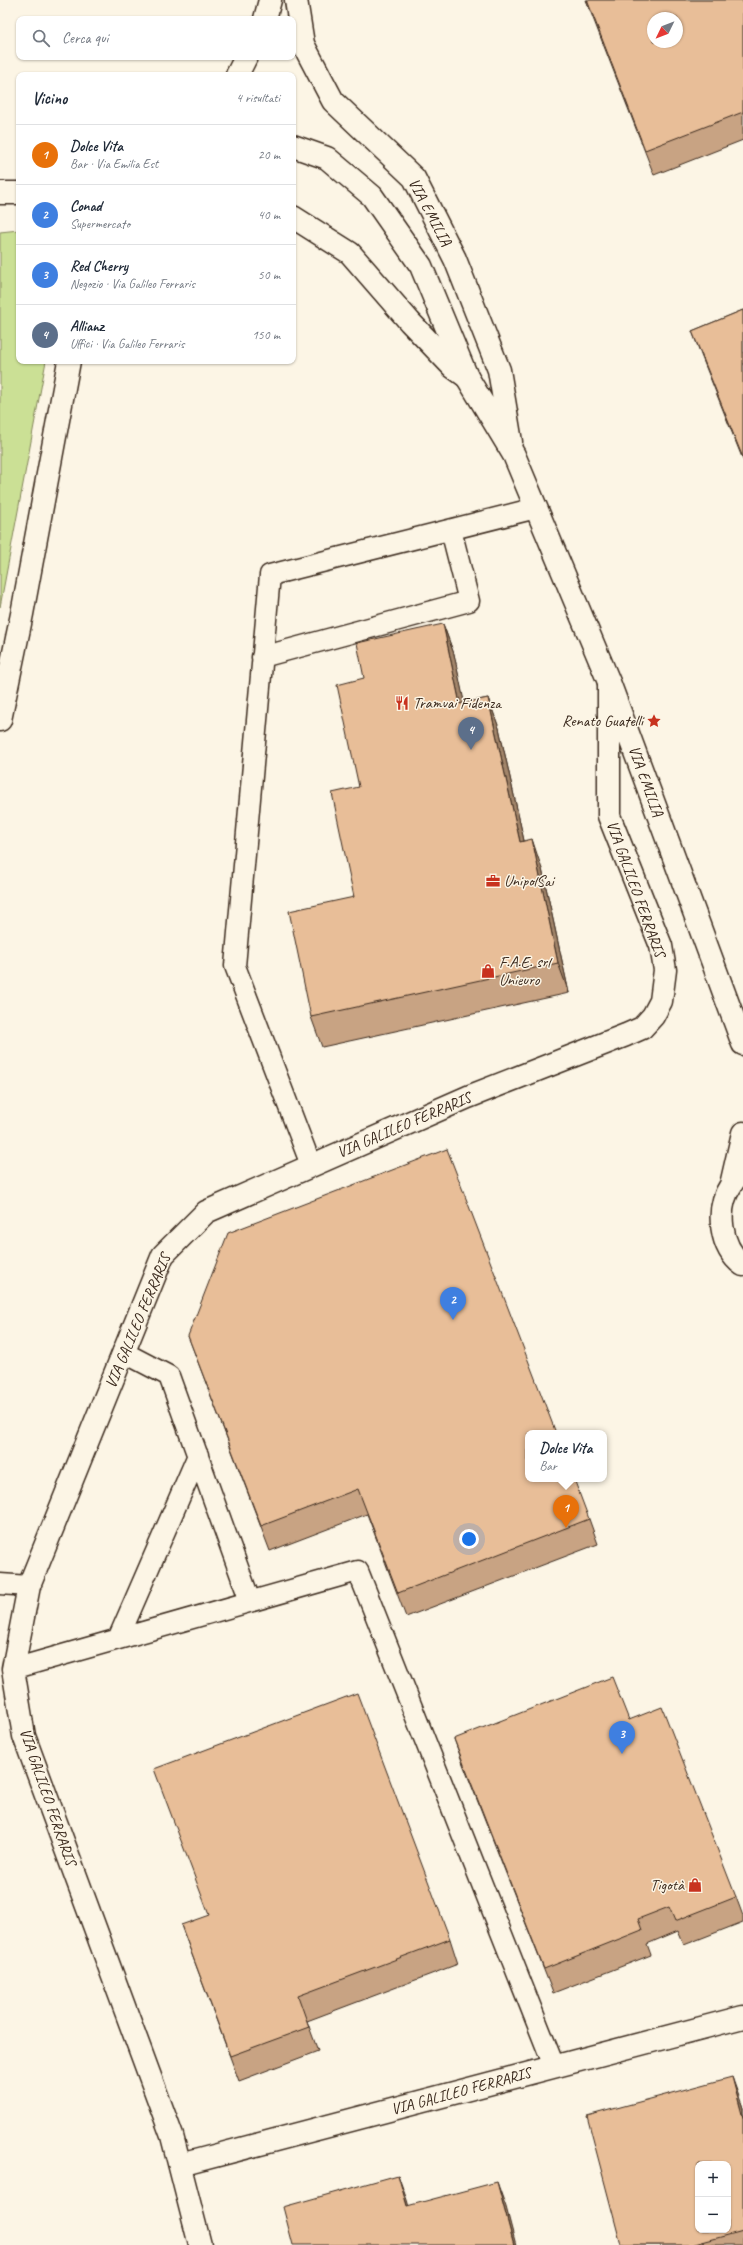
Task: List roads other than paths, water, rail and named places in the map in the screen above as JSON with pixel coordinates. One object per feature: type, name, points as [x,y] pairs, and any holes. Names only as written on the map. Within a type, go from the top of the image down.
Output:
[{"type":"street","points":[[266,16],[270,0]]},
{"type":"street","name":"VIA EMILIA","points":[[296,0],[303,44],[333,101],[414,178],[455,259],[499,370],[514,455]]},
{"type":"street","points":[[238,72],[244,60]]},
{"type":"street","name":"VIA EMILIA","points":[[296,147],[327,158],[372,196],[421,266],[467,377],[514,455],[609,682],[743,1044]]},
{"type":"street","points":[[0,193],[16,193]]},
{"type":"street","points":[[296,219],[350,253],[415,328],[453,367],[467,377]]},
{"type":"street","points":[[0,720],[22,614],[68,364]]},
{"type":"street","name":"VIA GALILEO FERRARIS","points":[[200,2245],[172,2136],[24,1736],[13,1669],[29,1586],[163,1255],[206,1212],[311,1164],[451,1104],[642,1028],[653,1016],[662,1000],[665,970],[661,946],[609,816],[609,682]]},
{"type":"street","points":[[743,1133],[737,1177],[725,1198],[722,1212],[723,1231],[729,1249],[743,1265]]},
{"type":"street","name":"VIA GALILEO FERRARIS","points":[[180,2165],[743,2017]]},
{"type":"lane","points":[[311,1164],[235,966],[270,575],[536,508]]},
{"type":"lane","points":[[262,657],[469,601],[451,530]]},
{"type":"lane","points":[[124,1352],[169,1376],[250,1601]]},
{"type":"lane","points":[[118,1639],[198,1456]]},
{"type":"lane","points":[[13,1669],[358,1571],[554,2066]]},
{"type":"lane","points":[[0,1584],[29,1586]]},
{"type":"place","name":"Tramvai Fidenza","points":[[402,703]]},
{"type":"place","name":"Renato Guatelli","points":[[654,721]]},
{"type":"place","name":"Allianz","points":[[471,750]]},
{"type":"place","name":"UnipolSai","points":[[493,881]]},
{"type":"place","name":"F.A.E. srl Unieuro","points":[[488,971]]},
{"type":"place","name":"Conad","points":[[453,1320]]},
{"type":"place","name":"Dolce Vita","points":[[566,1528]]},
{"type":"place","name":"Red Cherry","points":[[622,1754]]},
{"type":"place","name":"Tigotà","points":[[695,1885]]}]
